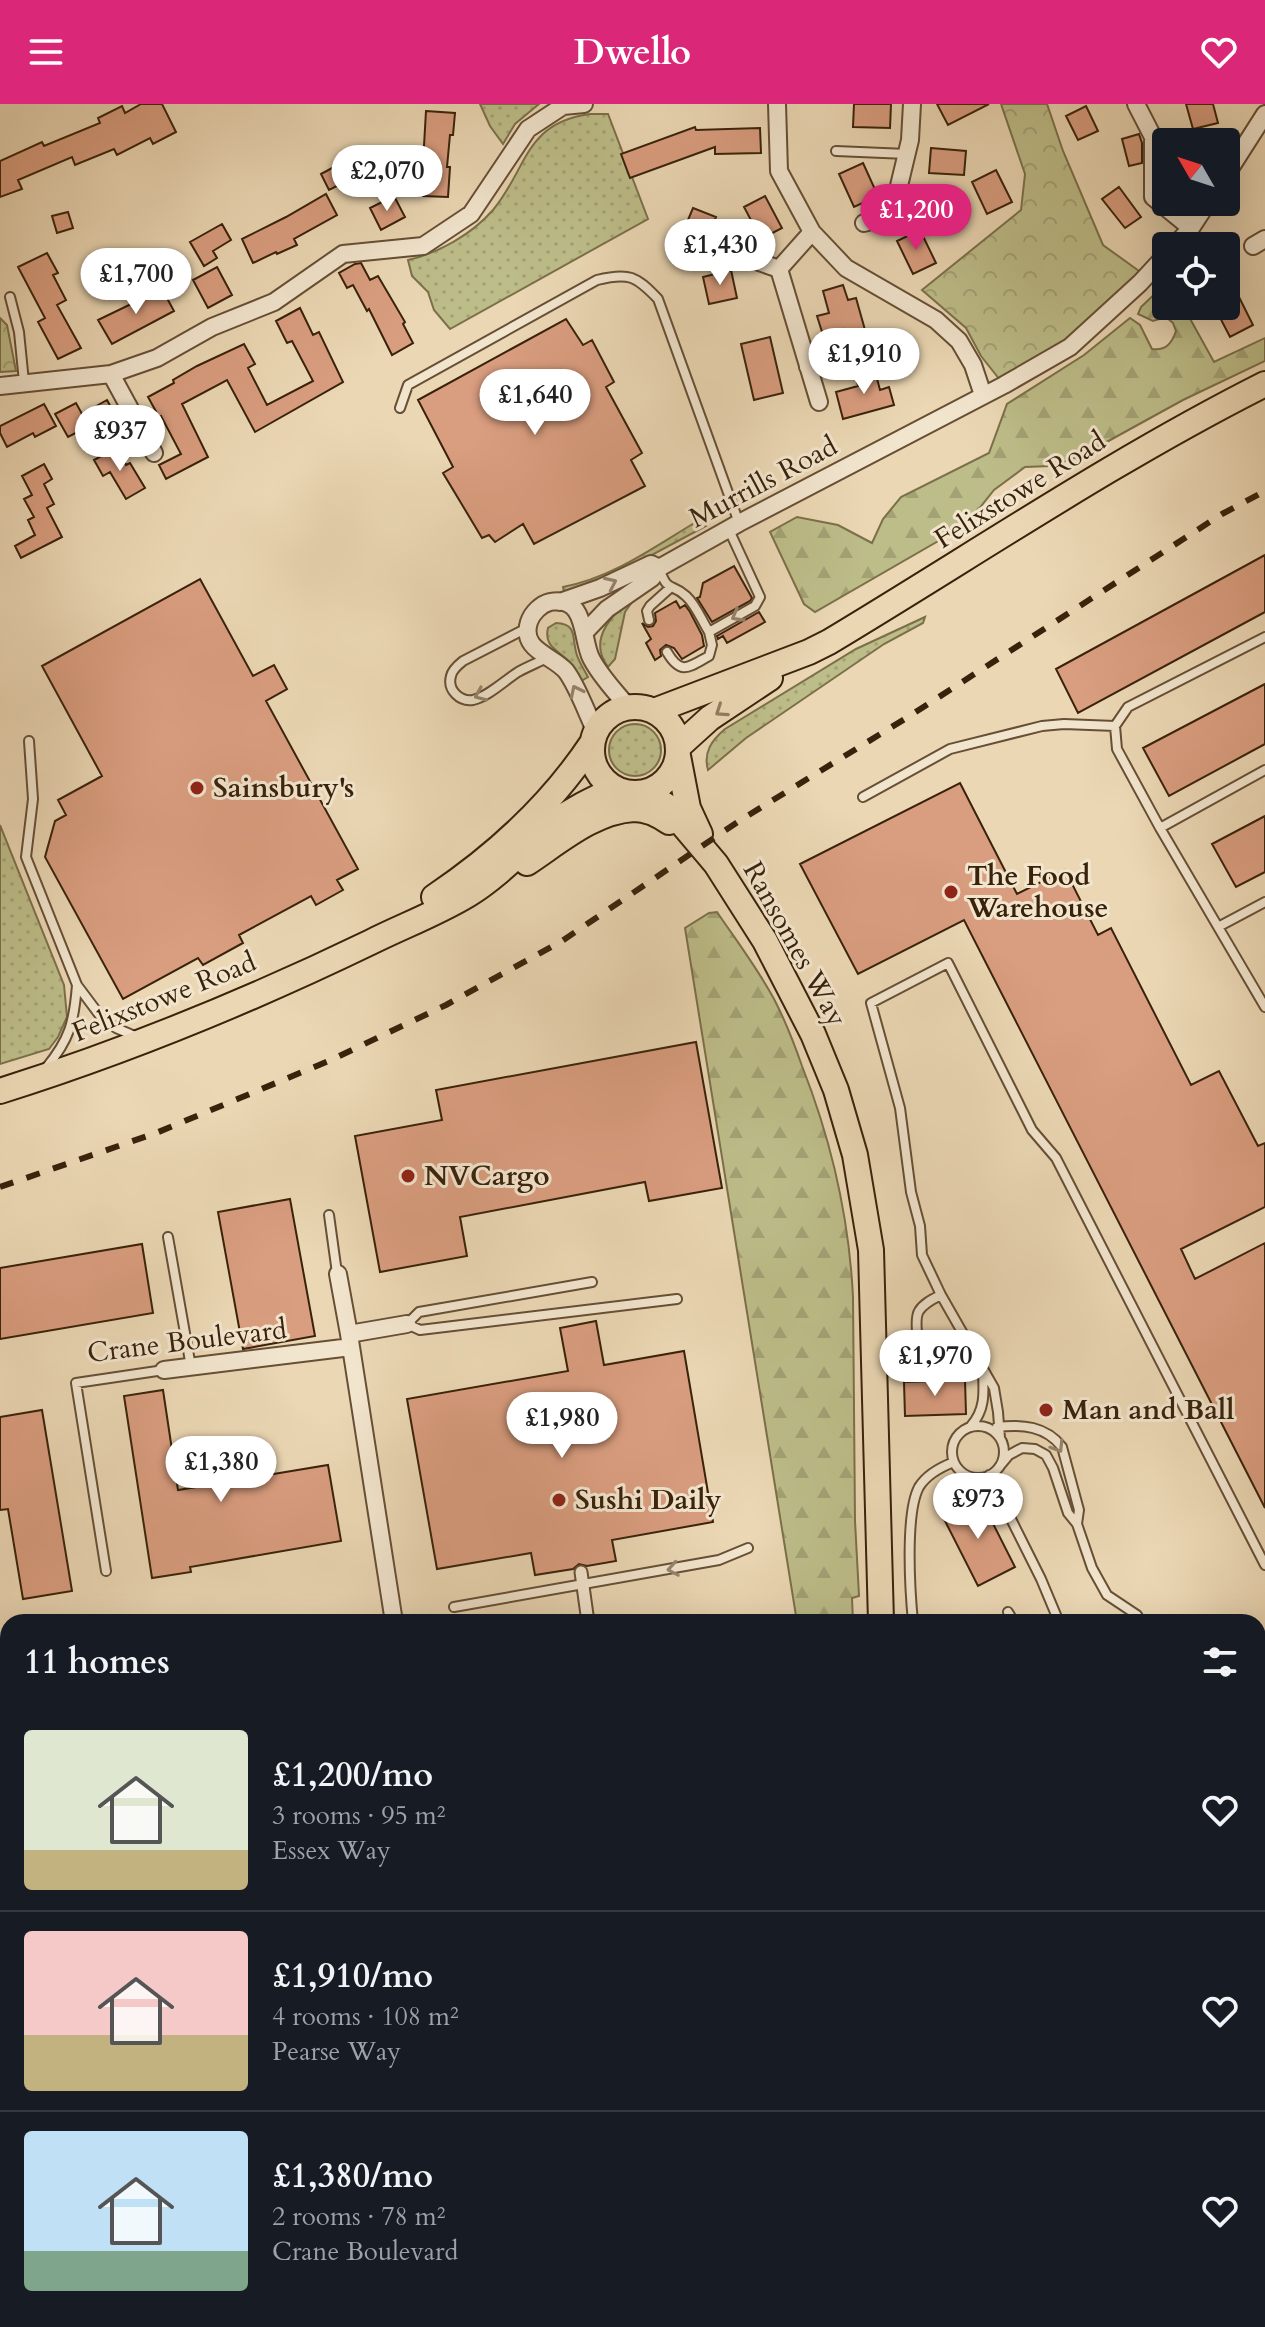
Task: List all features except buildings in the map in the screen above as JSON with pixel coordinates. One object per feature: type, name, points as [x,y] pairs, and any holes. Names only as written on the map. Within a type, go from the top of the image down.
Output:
[{"type":"main road","name":"Felixstowe Road","points":[[654,711],[829,642],[1107,470],[1265,384]]},
{"type":"main road","name":"Felixstowe Road","points":[[678,752],[710,718],[809,652]]},
{"type":"main road","points":[[628,707],[654,711],[675,732],[678,752],[674,768],[667,779],[645,792],[630,793],[615,789],[596,770],[592,757],[594,737],[604,720],[628,707]]},
{"type":"main road","name":"Felixstowe Road","points":[[348,953],[461,879],[503,845],[545,803],[594,737]]},
{"type":"main road","name":"Ransomes Way","points":[[678,752],[688,808],[716,864],[759,930],[813,1034],[836,1090],[862,1187],[871,1250],[881,1614]]},
{"type":"main road","name":"Felixstowe Road","points":[[0,1091],[201,1018],[348,953],[469,894],[518,856],[550,826],[615,789]]},
{"type":"main road","name":"Ransomes Way","points":[[645,792],[667,806],[716,864]]},
{"type":"main road","points":[[469,894],[524,865],[585,825],[611,814],[634,809],[649,812],[692,836]]},
{"type":"street","points":[[0,386],[111,374],[157,358],[212,327],[274,302],[343,254],[423,246],[471,214],[528,129],[563,106],[584,104]]},
{"type":"street","points":[[777,104],[779,171],[812,232],[846,268],[936,320],[959,341],[973,365],[983,395]]},
{"type":"street","points":[[864,223],[892,215],[910,140],[912,104]]},
{"type":"street","points":[[1136,104],[1153,137],[1153,197],[1191,228]]},
{"type":"street","points":[[1240,153],[1265,114]]},
{"type":"street","points":[[1187,232],[1199,216]]},
{"type":"street","points":[[779,269],[812,232]]},
{"type":"street","points":[[710,261],[739,255],[779,269]]},
{"type":"street","points":[[779,269],[819,402]]},
{"type":"street","name":"Murrills Road","points":[[584,633],[607,609],[652,578],[659,568],[1070,347],[1152,270]]},
{"type":"street","points":[[808,367],[895,341]]},
{"type":"street","points":[[111,374],[154,453]]},
{"type":"street","name":"Murrills Road","points":[[527,628],[531,617],[548,602],[560,602],[600,588],[651,564],[659,568]]},
{"type":"street","points":[[560,602],[578,612],[584,623],[585,644],[592,660],[628,707]]},
{"type":"street","points":[[527,628],[535,650],[566,672],[594,737]]},
{"type":"street","points":[[338,1274],[393,1614]]},
{"type":"street","name":"Crane Boulevard","points":[[164,1370],[350,1341],[407,1324]]},
{"type":"street","points":[[582,1578],[587,1614]]},
{"type":"lane","points":[[836,151],[907,154]]},
{"type":"lane","points":[[400,408],[408,385],[597,280],[619,274],[640,281],[658,299],[760,597],[755,606],[709,632]]},
{"type":"lane","points":[[10,297],[19,332],[24,382]]},
{"type":"lane","points":[[659,568],[664,582],[686,596],[709,632],[712,645],[709,656],[686,668],[674,664],[667,652]]},
{"type":"lane","points":[[649,620],[647,611],[650,606],[670,588]]},
{"type":"lane","points":[[527,628],[455,668],[450,685],[455,693],[469,701],[478,699],[516,673],[548,658]]},
{"type":"lane","points":[[1265,637],[1128,707],[1115,726],[1117,749],[1265,1006]]},
{"type":"lane","points":[[863,797],[950,749],[1042,726],[1115,726]]},
{"type":"lane","points":[[29,741],[33,799],[26,857],[77,985],[101,1017],[143,1041]]},
{"type":"lane","points":[[1160,828],[1265,770]]},
{"type":"lane","points":[[1218,927],[1265,902]]},
{"type":"lane","points":[[999,1467],[1004,1452],[995,1393],[922,1255],[900,1108],[871,1003],[948,963],[1032,1130],[1056,1158],[1265,1565]]},
{"type":"lane","points":[[36,1079],[61,1048],[72,1026],[77,985]]},
{"type":"lane","points":[[329,1215],[338,1274]]},
{"type":"lane","points":[[168,1237],[191,1367]]},
{"type":"lane","points":[[592,1282],[419,1312],[407,1324],[420,1330],[677,1299]]},
{"type":"lane","points":[[941,1295],[923,1306],[917,1316],[924,1369],[932,1373],[957,1373],[979,1362]]},
{"type":"lane","name":"Crane Boulevard","points":[[106,1571],[76,1383],[164,1370]]},
{"type":"lane","points":[[983,1372],[982,1409],[953,1444],[954,1462],[965,1474],[981,1477],[989,1475],[1016,1450],[1028,1448],[1042,1452],[1053,1468],[1068,1513],[1077,1524],[1092,1568],[1107,1595],[1136,1614]]},
{"type":"lane","points":[[971,1426],[1031,1427],[1056,1439],[1062,1447],[1079,1510],[1077,1524]]},
{"type":"lane","points":[[988,1428],[1000,1438]]},
{"type":"lane","points":[[913,1614],[912,1510],[920,1486],[939,1468],[954,1462]]},
{"type":"lane","points":[[989,1475],[1056,1614]]},
{"type":"lane","points":[[454,1607],[582,1578],[719,1560],[748,1548]]},
{"type":"green space","points":[[480,104],[539,104],[515,124],[503,144]]},
{"type":"green space","points":[[1001,104],[1047,104],[1063,151],[1103,245],[1146,276],[1070,347],[1004,385],[981,356],[966,328],[922,290],[1021,210],[1025,174]]},
{"type":"green space","points":[[608,114],[648,219],[450,329],[434,310],[428,292],[412,276],[408,260],[443,247],[475,227],[505,194],[540,137],[568,119]]},
{"type":"green space","points":[[1152,296],[1152,320],[1156,320],[1153,321],[1138,314]]},
{"type":"green space","points":[[0,318],[7,325],[16,371],[0,372]]},
{"type":"green space","points":[[1130,318],[1140,325],[1152,349],[1161,349],[1173,339],[1176,331],[1170,320],[1191,320],[1214,362],[1265,338],[1265,361],[1183,400],[1083,455],[1051,466],[1025,467],[994,490],[966,525],[815,612],[804,604],[770,532],[797,517],[838,525],[872,543],[883,519],[901,497],[989,453],[1007,404],[1084,355]]},
{"type":"green space","points":[[702,521],[706,526],[609,578],[564,592],[563,587],[616,569]]},
{"type":"green space","points":[[637,595],[625,612],[615,659],[608,667],[600,646],[606,626]]},
{"type":"green space","points":[[925,617],[923,623],[884,644],[746,738],[708,770],[710,747],[725,729],[856,649]]},
{"type":"green space","points":[[556,623],[571,628],[577,655],[588,677],[581,681],[571,664],[550,645],[548,628]]},
{"type":"green space","points":[[635,724],[653,732],[661,750],[653,768],[635,776],[617,768],[609,750],[617,732]]},
{"type":"green space","points":[[0,825],[64,985],[67,1017],[49,1049],[0,1064]]},
{"type":"green space","points":[[717,912],[761,977],[786,1023],[822,1123],[843,1208],[853,1297],[855,1521],[859,1596],[852,1598],[853,1614],[796,1614],[685,928],[709,913]]},
{"type":"railway","points":[[0,1187],[156,1133],[331,1060],[446,1005],[562,941],[739,821],[908,717],[1222,514],[1265,491]]},
{"type":"place","name":"Sainsbury's","points":[[197,788]]},
{"type":"place","name":"The Food Warehouse","points":[[951,892]]},
{"type":"place","name":"NVCargo","points":[[408,1176]]},
{"type":"place","name":"Man and Ball","points":[[1046,1410]]},
{"type":"place","name":"Sushi Daily","points":[[559,1500]]}]
